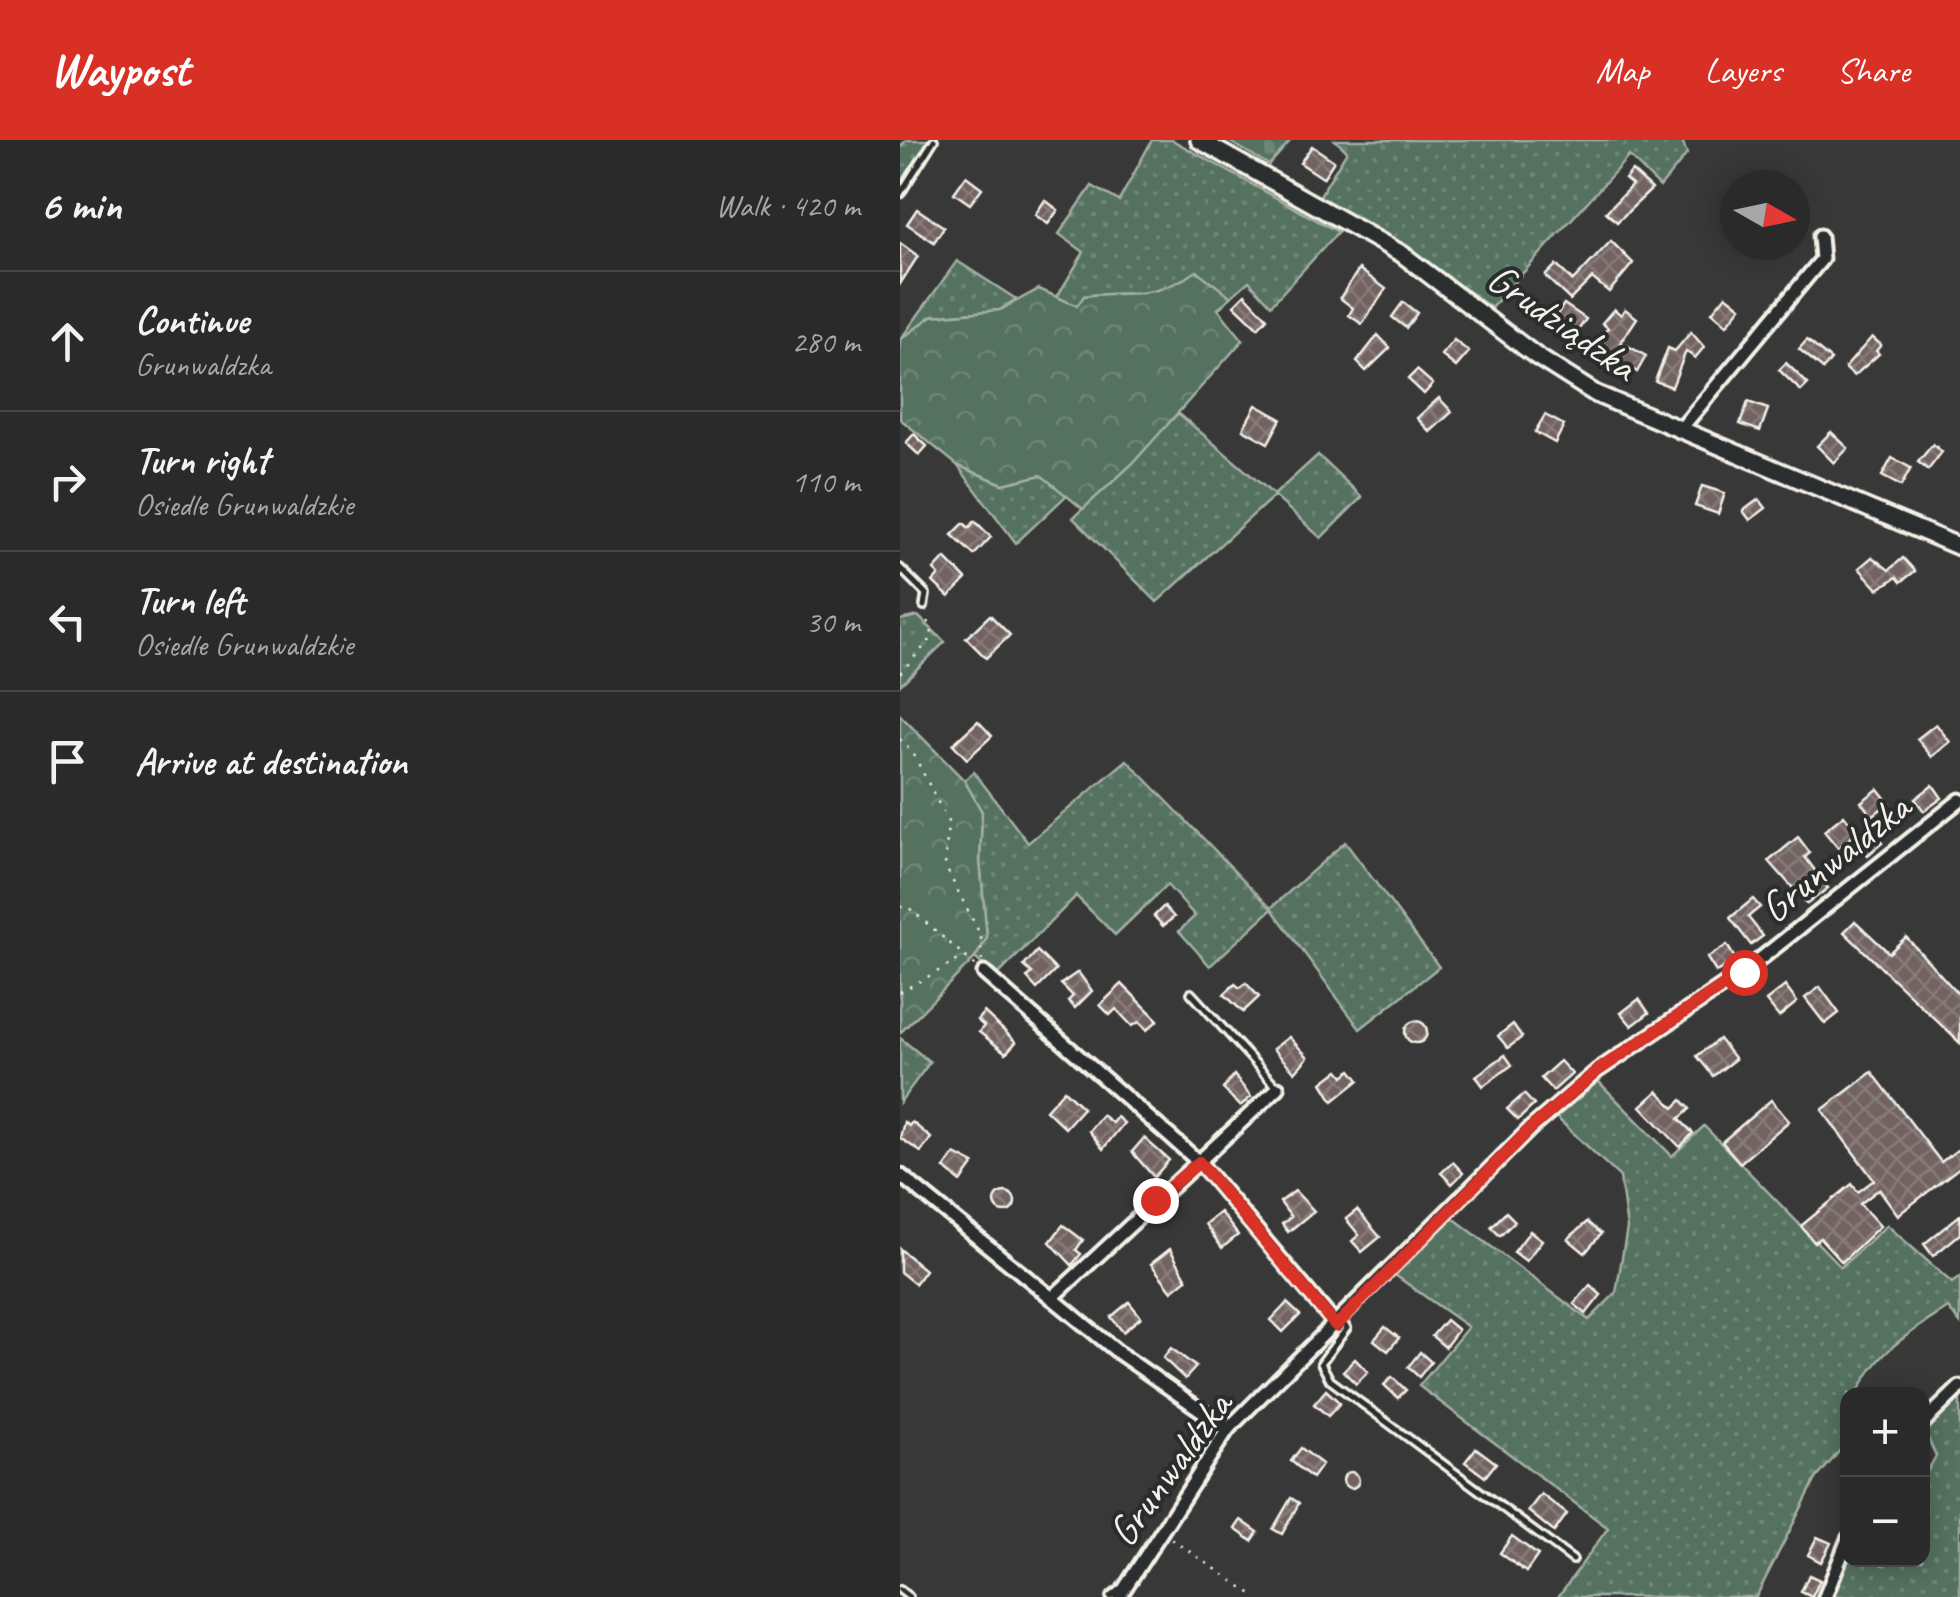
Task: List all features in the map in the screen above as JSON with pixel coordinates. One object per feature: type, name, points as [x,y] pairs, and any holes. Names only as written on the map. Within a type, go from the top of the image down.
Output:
[{"type":"street","name":"Grudziądzka","points":[[1198,140],[1402,254],[1581,385],[1679,431],[1960,547]]},
{"type":"street","points":[[1679,431],[1822,259],[1820,236]]},
{"type":"street","name":"Grunwaldzka","points":[[1119,1597],[1228,1430],[1339,1324],[1531,1128],[1597,1071],[1744,972],[1960,800]]},
{"type":"street","points":[[984,973],[1199,1162],[1339,1324]]},
{"type":"street","points":[[1052,1298],[1278,1088]]},
{"type":"street","points":[[900,1175],[1118,1354],[1228,1430]]},
{"type":"street","points":[[1930,1416],[1960,1386]]},
{"type":"street","points":[[1825,1597],[1840,1559]]},
{"type":"lane","points":[[900,194],[934,140]]},
{"type":"lane","points":[[900,568],[926,594],[924,606]]},
{"type":"lane","points":[[1192,993],[1278,1088]]},
{"type":"lane","points":[[1339,1324],[1347,1328],[1320,1363],[1330,1380],[1573,1560]]},
{"type":"lane","points":[[1110,1597],[1130,1580]]},
{"type":"lane","points":[[900,1590],[909,1597]]},
{"type":"path","points":[[900,672],[933,637],[924,606]]},
{"type":"path","points":[[900,739],[922,769],[948,822],[946,866],[981,936],[984,973]]},
{"type":"path","points":[[900,907],[908,907],[984,973]]},
{"type":"path","points":[[900,992],[966,957]]},
{"type":"path","points":[[1162,1533],[1257,1597]]},
{"type":"green space","points":[[906,140],[938,140],[900,200],[900,148]]},
{"type":"green space","points":[[1152,140],[1172,140],[1338,232],[1271,305],[1249,281],[1231,297],[1197,272],[1153,291],[1084,296],[1078,307],[1057,297],[1084,252],[1059,234],[1092,186],[1119,201]]},
{"type":"green space","points":[[1227,140],[1291,140],[1269,165]]},
{"type":"green space","points":[[1335,140],[1682,140],[1687,154],[1660,187],[1629,156],[1491,308],[1406,246],[1319,197],[1347,151]]},
{"type":"green space","points":[[957,261],[1016,299],[1000,310],[932,316],[900,340]]},
{"type":"green space","points":[[1197,271],[1231,297],[1218,309],[1243,340],[1132,464],[1083,509],[1041,475],[1003,484],[957,465],[900,419],[900,340],[932,316],[1000,310],[1039,289],[1077,306],[1084,296],[1153,291]]},
{"type":"green space","points":[[1178,413],[1274,495],[1318,455],[1362,497],[1321,538],[1274,496],[1157,602],[1073,518]]},
{"type":"green space","points":[[957,465],[1003,484],[1041,475],[1068,494],[1016,543]]},
{"type":"green space","points":[[918,616],[945,642],[900,685],[900,620]]},
{"type":"green space","points":[[900,715],[964,780],[982,812],[980,861],[987,938],[975,958],[900,1033]]},
{"type":"green space","points":[[1127,760],[1271,908],[1345,842],[1439,967],[1360,1029],[1272,909],[1210,966],[1179,931],[1195,916],[1167,885],[1115,935],[1076,896],[996,977],[975,958],[987,937],[980,861],[982,812],[964,780],[974,772],[1028,843]]},
{"type":"green space","points":[[900,1038],[930,1062],[900,1102]]},
{"type":"green space","points":[[1598,1081],[1672,1156],[1704,1126],[1841,1267],[1887,1225],[1952,1283],[1960,1277],[1960,1323],[1948,1308],[1895,1344],[1861,1387],[1840,1387],[1840,1450],[1816,1479],[1756,1597],[1558,1597],[1608,1528],[1419,1386],[1468,1327],[1395,1275],[1453,1218],[1589,1320],[1616,1293],[1627,1228],[1620,1177],[1555,1116]]},
{"type":"green space","points":[[1960,1397],[1960,1597],[1816,1597],[1839,1543],[1840,1567],[1930,1567],[1930,1467],[1936,1456],[1930,1443],[1930,1427]]},
{"type":"building","points":[[1312,146],[1334,161],[1323,178],[1300,163]]},
{"type":"building","points":[[1632,171],[1652,189],[1617,222],[1606,212],[1632,185],[1625,179]]},
{"type":"building","points":[[966,176],[982,188],[970,204],[954,193]]},
{"type":"building","points":[[1045,200],[1058,210],[1048,224],[1035,215]]},
{"type":"building","points":[[917,209],[944,227],[934,242],[907,224]]},
{"type":"building","points":[[1611,241],[1633,263],[1609,292],[1592,278],[1570,300],[1545,276],[1556,265],[1573,281]]},
{"type":"building","points":[[900,243],[918,256],[900,284]]},
{"type":"building","points":[[1359,269],[1386,289],[1362,324],[1349,315],[1353,308],[1340,298]]},
{"type":"building","points":[[1245,294],[1267,318],[1258,328],[1234,305]]},
{"type":"building","points":[[1726,295],[1741,307],[1727,325],[1712,312]]},
{"type":"building","points":[[1403,302],[1417,313],[1406,328],[1392,317]]},
{"type":"building","points":[[1564,304],[1586,319],[1577,332],[1555,317]]},
{"type":"building","points":[[1614,309],[1621,315],[1625,309],[1637,318],[1621,342],[1646,356],[1637,372],[1594,346],[1608,328],[1602,323]]},
{"type":"building","points":[[1691,332],[1704,347],[1695,358],[1686,351],[1672,387],[1655,381],[1668,348],[1675,351]]},
{"type":"building","points":[[1378,335],[1390,348],[1366,371],[1357,362]]},
{"type":"building","points":[[1872,337],[1881,345],[1876,351],[1879,354],[1854,376],[1845,368]]},
{"type":"building","points":[[1454,340],[1469,352],[1456,367],[1441,355]]},
{"type":"building","points":[[1807,340],[1831,360],[1823,369],[1799,349]]},
{"type":"building","points":[[1786,363],[1808,384],[1801,391],[1779,370]]},
{"type":"building","points":[[1417,370],[1433,384],[1424,394],[1408,379]]},
{"type":"building","points":[[1439,398],[1452,412],[1430,432],[1417,418]]},
{"type":"building","points":[[1748,402],[1768,409],[1760,431],[1740,424]]},
{"type":"building","points":[[1256,405],[1281,419],[1268,443],[1243,429]]},
{"type":"building","points":[[1545,415],[1564,425],[1555,443],[1535,432]]},
{"type":"building","points":[[1831,432],[1848,448],[1834,463],[1817,446]]},
{"type":"building","points":[[914,434],[927,446],[919,455],[906,443]]},
{"type":"building","points":[[1933,444],[1942,452],[1928,470],[1918,462]]},
{"type":"building","points":[[1892,458],[1911,468],[1901,486],[1882,476]]},
{"type":"building","points":[[1702,486],[1725,493],[1718,514],[1695,506]]},
{"type":"building","points":[[1759,499],[1766,508],[1750,520],[1743,511]]},
{"type":"building","points":[[975,521],[991,537],[974,555],[952,535],[964,523],[969,528]]},
{"type":"building","points":[[1872,557],[1889,570],[1903,558],[1915,571],[1901,582],[1897,577],[1878,589],[1859,568]]},
{"type":"building","points":[[945,558],[966,579],[949,597],[933,582],[939,575],[934,570]]},
{"type":"building","points":[[990,615],[1010,635],[986,658],[966,638]]},
{"type":"building","points":[[978,721],[992,736],[967,759],[953,744]]},
{"type":"building","points":[[1936,724],[1950,742],[1932,757],[1917,739]]},
{"type":"building","points":[[1933,785],[1942,798],[1924,811],[1915,799]]},
{"type":"building","points":[[1878,789],[1889,803],[1872,816],[1861,802]]},
{"type":"building","points":[[1844,815],[1857,832],[1838,848],[1824,831]]},
{"type":"building","points":[[1870,828],[1882,843],[1868,855],[1855,840]]},
{"type":"building","points":[[1798,837],[1810,853],[1805,857],[1828,888],[1807,904],[1769,861]]},
{"type":"building","points":[[1753,899],[1760,907],[1748,917],[1763,936],[1751,945],[1730,918]]},
{"type":"building","points":[[1164,906],[1174,917],[1163,926],[1154,916]]},
{"type":"building","points":[[1855,921],[1889,953],[1906,937],[1960,996],[1960,1043],[1844,932]]},
{"type":"building","points":[[1727,945],[1736,960],[1716,972],[1707,958]]},
{"type":"building","points":[[1037,951],[1056,970],[1037,989],[1027,978],[1032,973],[1024,966]]},
{"type":"building","points":[[1078,972],[1092,991],[1075,1008],[1068,1001],[1073,996],[1061,984]]},
{"type":"building","points":[[1246,983],[1259,997],[1243,1012],[1224,994],[1235,984],[1240,988]]},
{"type":"building","points":[[1122,984],[1158,1020],[1147,1030],[1139,1022],[1132,1026],[1116,1009],[1110,1015],[1100,1005]]},
{"type":"building","points":[[1785,986],[1797,1002],[1779,1017],[1766,1001]]},
{"type":"building","points":[[1820,987],[1839,1013],[1825,1024],[1805,998]]},
{"type":"building","points":[[1639,999],[1649,1013],[1632,1026],[1621,1013]]},
{"type":"building","points":[[984,1012],[1016,1042],[1006,1053],[979,1032],[984,1026],[977,1020]]},
{"type":"building","points":[[1416,1021],[1424,1024],[1424,1040],[1416,1043],[1408,1040],[1405,1032],[1408,1024]]},
{"type":"building","points":[[1513,1024],[1522,1037],[1508,1048],[1498,1036]]},
{"type":"building","points":[[1289,1037],[1308,1057],[1295,1072],[1273,1049]]},
{"type":"building","points":[[1719,1039],[1735,1059],[1713,1076],[1697,1056]]},
{"type":"building","points":[[1505,1055],[1512,1065],[1483,1086],[1476,1076]]},
{"type":"building","points":[[1560,1061],[1572,1074],[1553,1091],[1541,1078]]},
{"type":"building","points":[[1339,1070],[1344,1076],[1351,1070],[1359,1080],[1333,1101],[1322,1083]]},
{"type":"building","points":[[1872,1072],[1941,1162],[1960,1148],[1960,1167],[1898,1215],[1879,1189],[1860,1204],[1880,1226],[1842,1262],[1820,1238],[1814,1242],[1801,1226],[1852,1184],[1858,1192],[1874,1180],[1822,1110]]},
{"type":"building","points":[[1234,1075],[1251,1097],[1240,1106],[1223,1089]]},
{"type":"building","points":[[1064,1090],[1083,1108],[1065,1128],[1046,1110]]},
{"type":"building","points":[[1658,1091],[1674,1108],[1682,1100],[1690,1109],[1679,1119],[1693,1133],[1680,1147],[1641,1106]]},
{"type":"building","points":[[1524,1094],[1534,1105],[1518,1120],[1507,1109]]},
{"type":"building","points":[[1771,1100],[1789,1121],[1740,1163],[1722,1142]]},
{"type":"building","points":[[1102,1115],[1112,1123],[1117,1117],[1124,1123],[1103,1149],[1089,1131]]},
{"type":"building","points":[[904,1122],[909,1126],[912,1122],[931,1138],[921,1152],[900,1138]]},
{"type":"building","points":[[1144,1138],[1169,1160],[1154,1177],[1132,1152]]},
{"type":"building","points":[[955,1154],[974,1164],[961,1182],[944,1168]]},
{"type":"building","points":[[1453,1162],[1463,1173],[1452,1184],[1441,1173]]},
{"type":"building","points":[[1295,1191],[1314,1211],[1288,1232],[1282,1224],[1291,1217],[1280,1202]]},
{"type":"building","points":[[1005,1192],[1015,1202],[1005,1212],[995,1202]]},
{"type":"building","points":[[1357,1210],[1380,1237],[1362,1252],[1352,1241],[1359,1235],[1346,1219]]},
{"type":"building","points":[[1220,1212],[1238,1235],[1222,1248],[1205,1224]]},
{"type":"building","points":[[1506,1212],[1515,1221],[1500,1236],[1491,1227]]},
{"type":"building","points":[[1960,1215],[1960,1234],[1933,1256],[1924,1244]]},
{"type":"building","points":[[1587,1222],[1601,1234],[1585,1253],[1568,1239]]},
{"type":"building","points":[[1063,1225],[1083,1240],[1076,1250],[1081,1254],[1072,1265],[1050,1242]]},
{"type":"building","points":[[1530,1231],[1542,1240],[1526,1261],[1514,1252]]},
{"type":"building","points":[[900,1249],[925,1270],[915,1284],[900,1272]]},
{"type":"building","points":[[1170,1249],[1187,1279],[1172,1291],[1151,1264]]},
{"type":"building","points":[[1590,1285],[1601,1295],[1586,1314],[1574,1304]]},
{"type":"building","points":[[1129,1302],[1141,1317],[1123,1332],[1111,1317]]},
{"type":"building","points":[[1287,1303],[1300,1315],[1283,1332],[1271,1320]]},
{"type":"building","points":[[1446,1320],[1458,1330],[1445,1347],[1432,1336]]},
{"type":"building","points":[[1385,1327],[1399,1338],[1388,1351],[1374,1340]]},
{"type":"building","points":[[1171,1348],[1196,1367],[1185,1379],[1163,1358]]},
{"type":"building","points":[[1420,1352],[1431,1362],[1419,1377],[1408,1367]]},
{"type":"building","points":[[1355,1359],[1368,1372],[1356,1384],[1343,1371]]},
{"type":"building","points":[[1392,1377],[1406,1390],[1398,1398],[1384,1385]]},
{"type":"building","points":[[1326,1390],[1340,1403],[1328,1416],[1314,1404]]},
{"type":"building","points":[[1301,1448],[1322,1464],[1312,1478],[1291,1461]]},
{"type":"building","points":[[1476,1448],[1496,1463],[1485,1477],[1465,1462]]},
{"type":"building","points":[[1351,1472],[1359,1480],[1351,1488],[1343,1480]]},
{"type":"building","points":[[1541,1494],[1567,1514],[1554,1532],[1528,1511]]},
{"type":"building","points":[[1291,1498],[1299,1503],[1282,1534],[1273,1529]]},
{"type":"building","points":[[1241,1520],[1258,1532],[1252,1541],[1235,1529]]},
{"type":"building","points":[[1512,1536],[1538,1555],[1526,1572],[1500,1553]]},
{"type":"building","points":[[1817,1537],[1831,1543],[1821,1562],[1808,1555]]},
{"type":"building","points":[[1809,1575],[1820,1580],[1812,1597],[1801,1592]]},
{"type":"route","points":[[1155,1200],[1199,1162],[1336,1326],[1531,1128],[1597,1071],[1744,972]]}]
